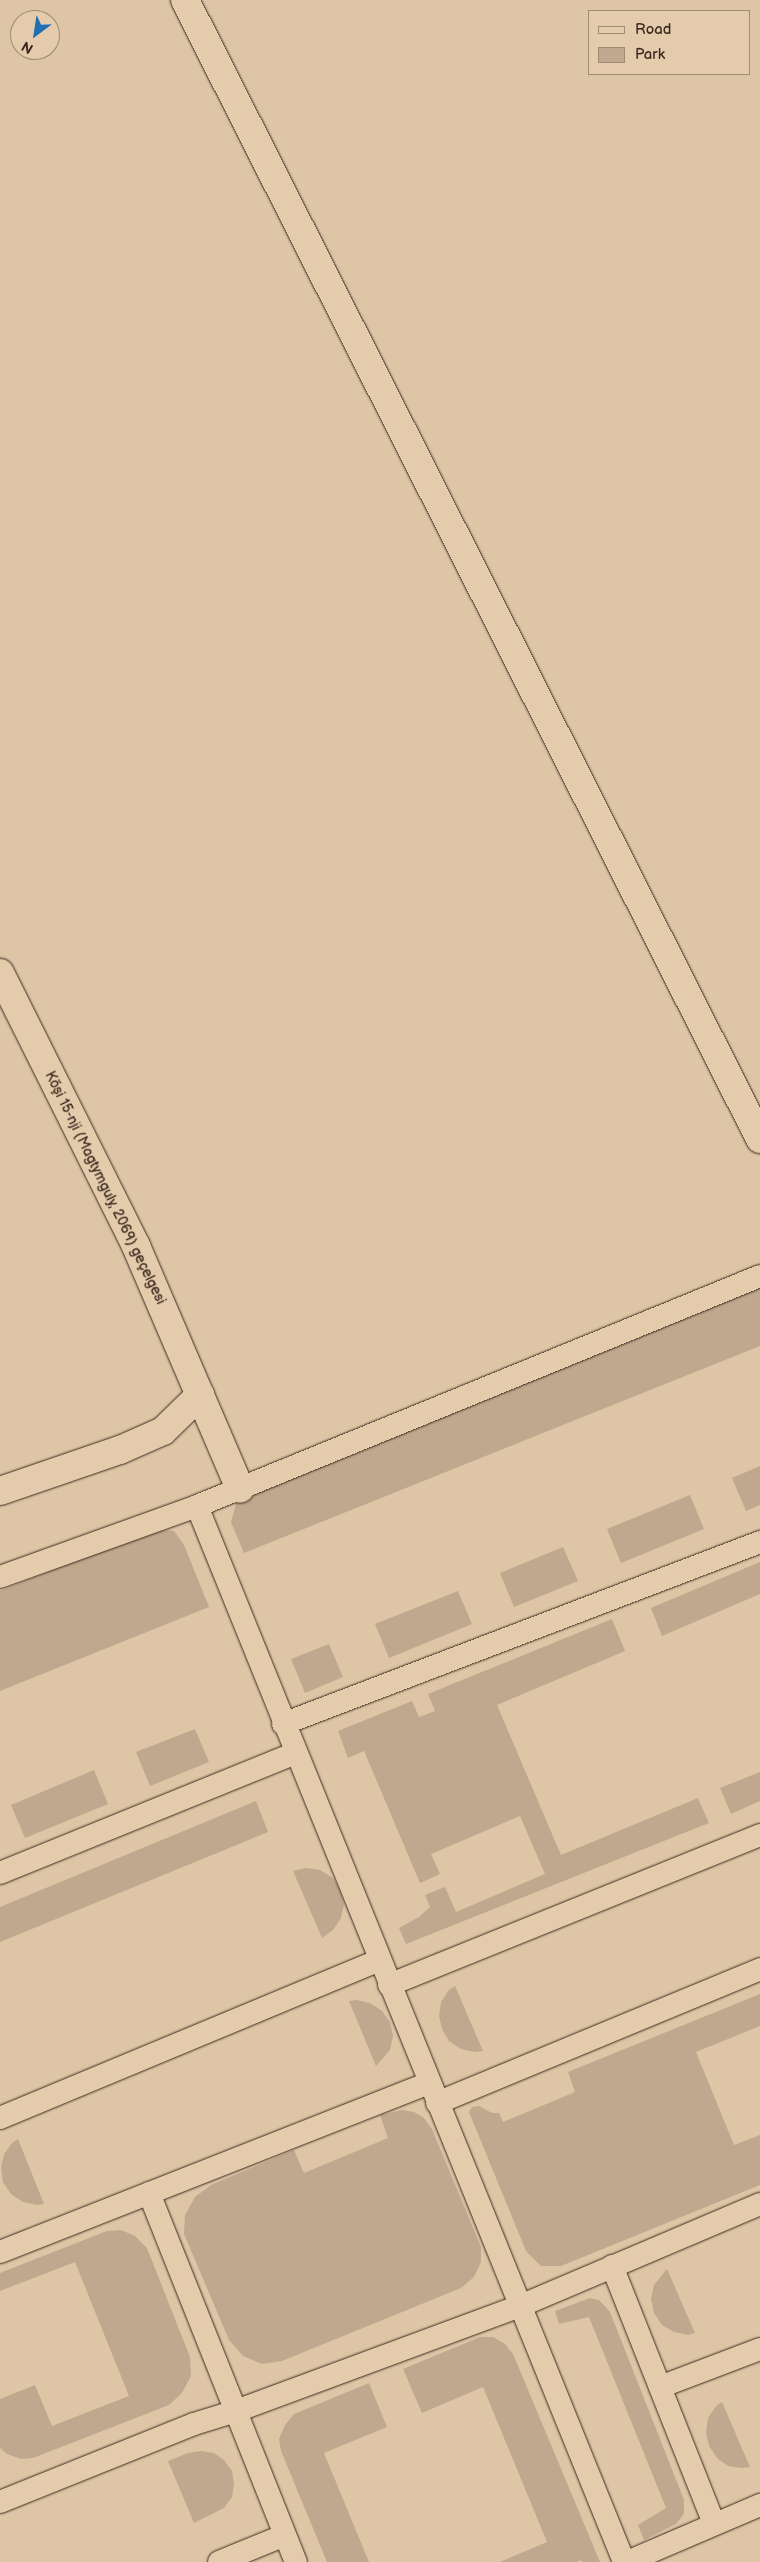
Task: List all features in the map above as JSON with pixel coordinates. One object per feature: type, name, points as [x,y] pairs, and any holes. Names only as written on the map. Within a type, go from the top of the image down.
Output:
[{"type":"street","points":[[185,0],[760,1139]]},
{"type":"street","name":"Köşi 15-nji (Magtymguly, 2069) geçelgesi","points":[[0,973],[136,1246],[240,1489]]},
{"type":"street","points":[[0,1491],[120,1450],[163,1431],[200,1395]]},
{"type":"lane","points":[[0,1577],[240,1489],[760,1276]]},
{"type":"lane","points":[[197,1506],[389,1985],[626,2562],[760,2505]]},
{"type":"lane","points":[[283,1724],[760,1542]]},
{"type":"lane","points":[[0,1873],[295,1753]]},
{"type":"lane","points":[[389,1985],[760,1835]]},
{"type":"lane","points":[[0,2118],[379,1960]]},
{"type":"lane","points":[[1,2248],[149,2193],[433,2093],[760,1969]]},
{"type":"lane","points":[[149,2193],[296,2562]]},
{"type":"lane","points":[[0,2502],[194,2424],[236,2411],[520,2306],[760,2204]]},
{"type":"lane","points":[[612,2266],[714,2524]]},
{"type":"lane","points":[[660,2387],[760,2349]]},
{"type":"lane","points":[[220,2562],[285,2535]]},
{"type":"green space","points":[[760,1288],[760,1346],[244,1553],[231,1522],[236,1504],[248,1493]]},
{"type":"green space","points":[[760,1466],[760,1505],[746,1511],[732,1478]]},
{"type":"green space","points":[[690,1495],[704,1529],[621,1563],[607,1529]]},
{"type":"green space","points":[[154,1529],[174,1531],[184,1545],[209,1607],[0,1691],[0,1591]]},
{"type":"green space","points":[[563,1547],[578,1581],[514,1607],[500,1573]]},
{"type":"green space","points":[[760,1562],[760,1594],[662,1636],[651,1608]]},
{"type":"green space","points":[[458,1591],[472,1624],[389,1658],[375,1624]]},
{"type":"green space","points":[[612,1619],[625,1651],[497,1705],[561,1855],[698,1798],[709,1823],[406,1944],[399,1928],[419,1917],[430,1907],[425,1895],[445,1887],[456,1912],[545,1874],[520,1816],[431,1854],[440,1874],[420,1883],[364,1751],[348,1758],[338,1731],[412,1701],[419,1717],[435,1711],[428,1694]]},
{"type":"green space","points":[[329,1644],[343,1677],[305,1693],[291,1659]]},
{"type":"green space","points":[[195,1729],[209,1762],[150,1786],[136,1752]]},
{"type":"green space","points":[[94,1770],[108,1804],[25,1838],[11,1805]]},
{"type":"green space","points":[[760,1772],[760,1801],[731,1814],[720,1788]]},
{"type":"green space","points":[[256,1801],[268,1832],[0,1942],[0,1907]]},
{"type":"green space","points":[[306,1868],[320,1870],[333,1878],[340,1890],[344,1904],[341,1918],[333,1930],[322,1938],[293,1871]]},
{"type":"green space","points":[[455,1986],[483,2051],[475,2052],[461,2049],[449,2041],[442,2029],[439,2016],[441,2002],[449,1990]]},
{"type":"green space","points":[[760,1994],[760,2026],[696,2052],[734,2145],[760,2135],[760,2185],[561,2266],[541,2266],[526,2251],[469,2112],[472,2107],[479,2106],[492,2113],[499,2113],[503,2122],[575,2092],[568,2072]]},
{"type":"green space","points":[[356,2000],[370,2003],[382,2011],[390,2022],[393,2036],[390,2050],[376,2066],[349,2001]]},
{"type":"green space","points":[[402,2110],[414,2112],[424,2118],[432,2129],[481,2247],[481,2262],[474,2277],[461,2288],[282,2361],[262,2364],[243,2356],[229,2340],[184,2234],[185,2215],[195,2197],[211,2185],[294,2150],[304,2173],[388,2138],[380,2115]]},
{"type":"green space","points":[[18,2139],[44,2204],[37,2205],[23,2202],[11,2194],[3,2182],[1,2168],[4,2154],[12,2143]]},
{"type":"green space","points":[[121,2230],[135,2236],[147,2248],[190,2357],[191,2376],[182,2393],[169,2405],[33,2458],[21,2459],[7,2454],[0,2448],[0,2399],[35,2385],[52,2426],[129,2396],[75,2262],[0,2291],[0,2273],[107,2231]]},
{"type":"green space","points":[[667,2269],[695,2333],[688,2335],[674,2332],[662,2325],[654,2313],[651,2299],[654,2285]]},
{"type":"green space","points":[[590,2298],[599,2300],[610,2312],[684,2500],[684,2514],[676,2524],[644,2540],[638,2525],[666,2508],[589,2317],[559,2324],[555,2311]]},
{"type":"green space","points":[[480,2337],[493,2337],[505,2344],[513,2354],[600,2562],[582,2562],[581,2560],[576,2562],[500,2562],[547,2542],[483,2387],[422,2413],[403,2369]]},
{"type":"green space","points":[[369,2383],[387,2427],[324,2453],[369,2562],[327,2562],[281,2451],[279,2439],[285,2425],[294,2414]]},
{"type":"green space","points":[[722,2402],[750,2467],[728,2466],[717,2458],[709,2446],[706,2432],[708,2418],[716,2406]]},
{"type":"green space","points":[[201,2451],[214,2453],[224,2460],[232,2471],[234,2484],[232,2497],[224,2508],[194,2523],[168,2461],[188,2453]]}]
